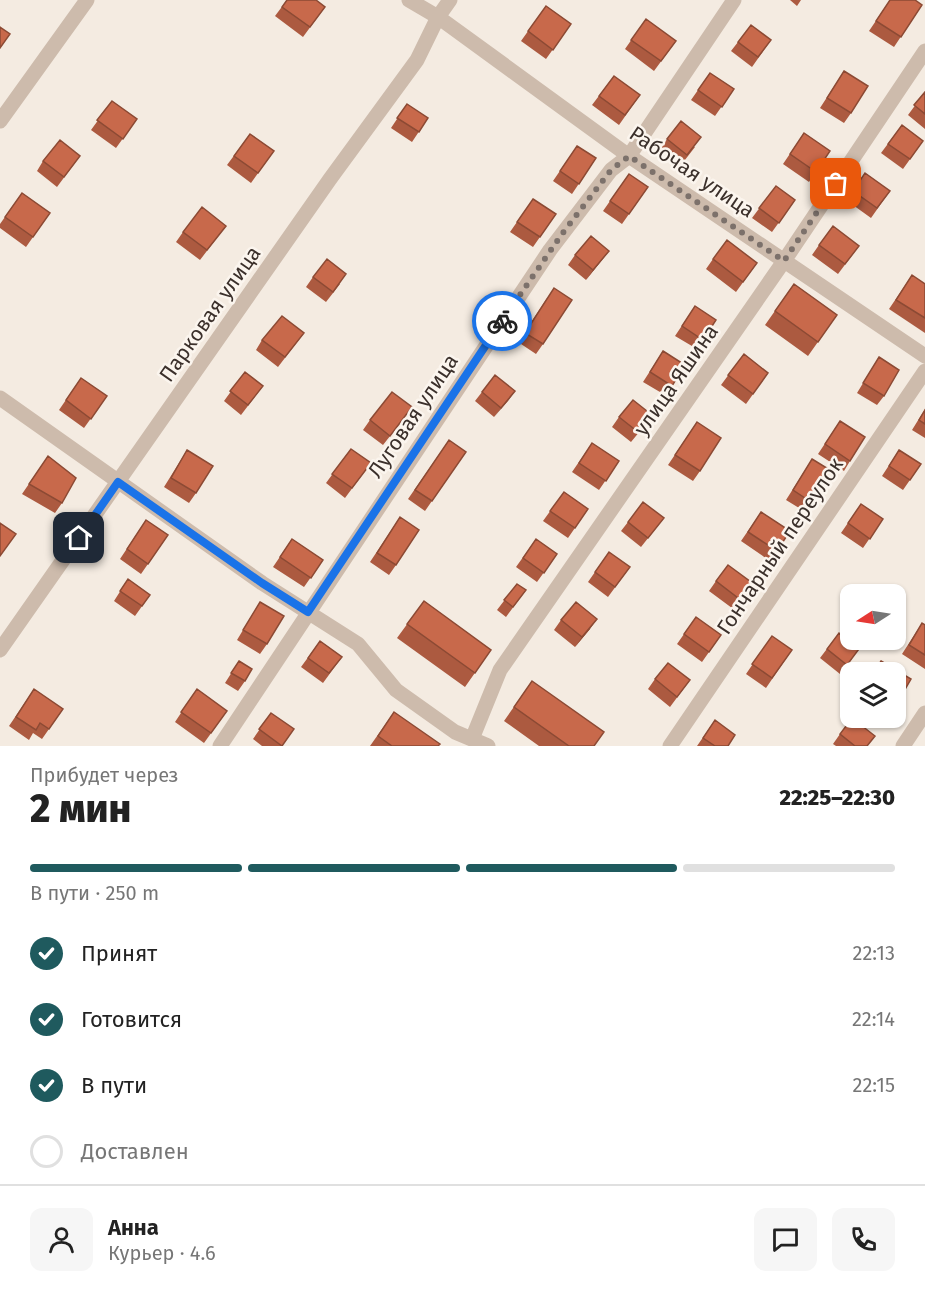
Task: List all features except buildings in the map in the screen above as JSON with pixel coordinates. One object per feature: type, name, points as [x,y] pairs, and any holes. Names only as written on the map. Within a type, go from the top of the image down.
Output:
[{"type":"street","points":[[0,121],[87,0]]},
{"type":"street","name":"Рабочая улица","points":[[409,0],[438,17],[629,156],[925,356]]},
{"type":"street","name":"Парковая улица","points":[[0,650],[330,179],[417,60],[438,17],[450,0]]},
{"type":"street","name":"Луговая улица","points":[[220,746],[550,250],[611,170],[629,156],[734,0]]},
{"type":"street","name":"улица Яшина","points":[[472,739],[500,670],[784,261],[925,51]]},
{"type":"street","name":"Гончарный переулок","points":[[670,746],[925,370]]},
{"type":"street","points":[[0,398],[262,583],[358,644],[396,690],[455,732],[488,746]]},
{"type":"street","points":[[903,746],[925,713]]},
{"type":"way so far","points":[[502,321],[550,250],[611,170],[629,156],[784,261],[836,184]]},
{"type":"route","points":[[79,538],[118,482],[262,583],[308,612],[502,321]]}]
